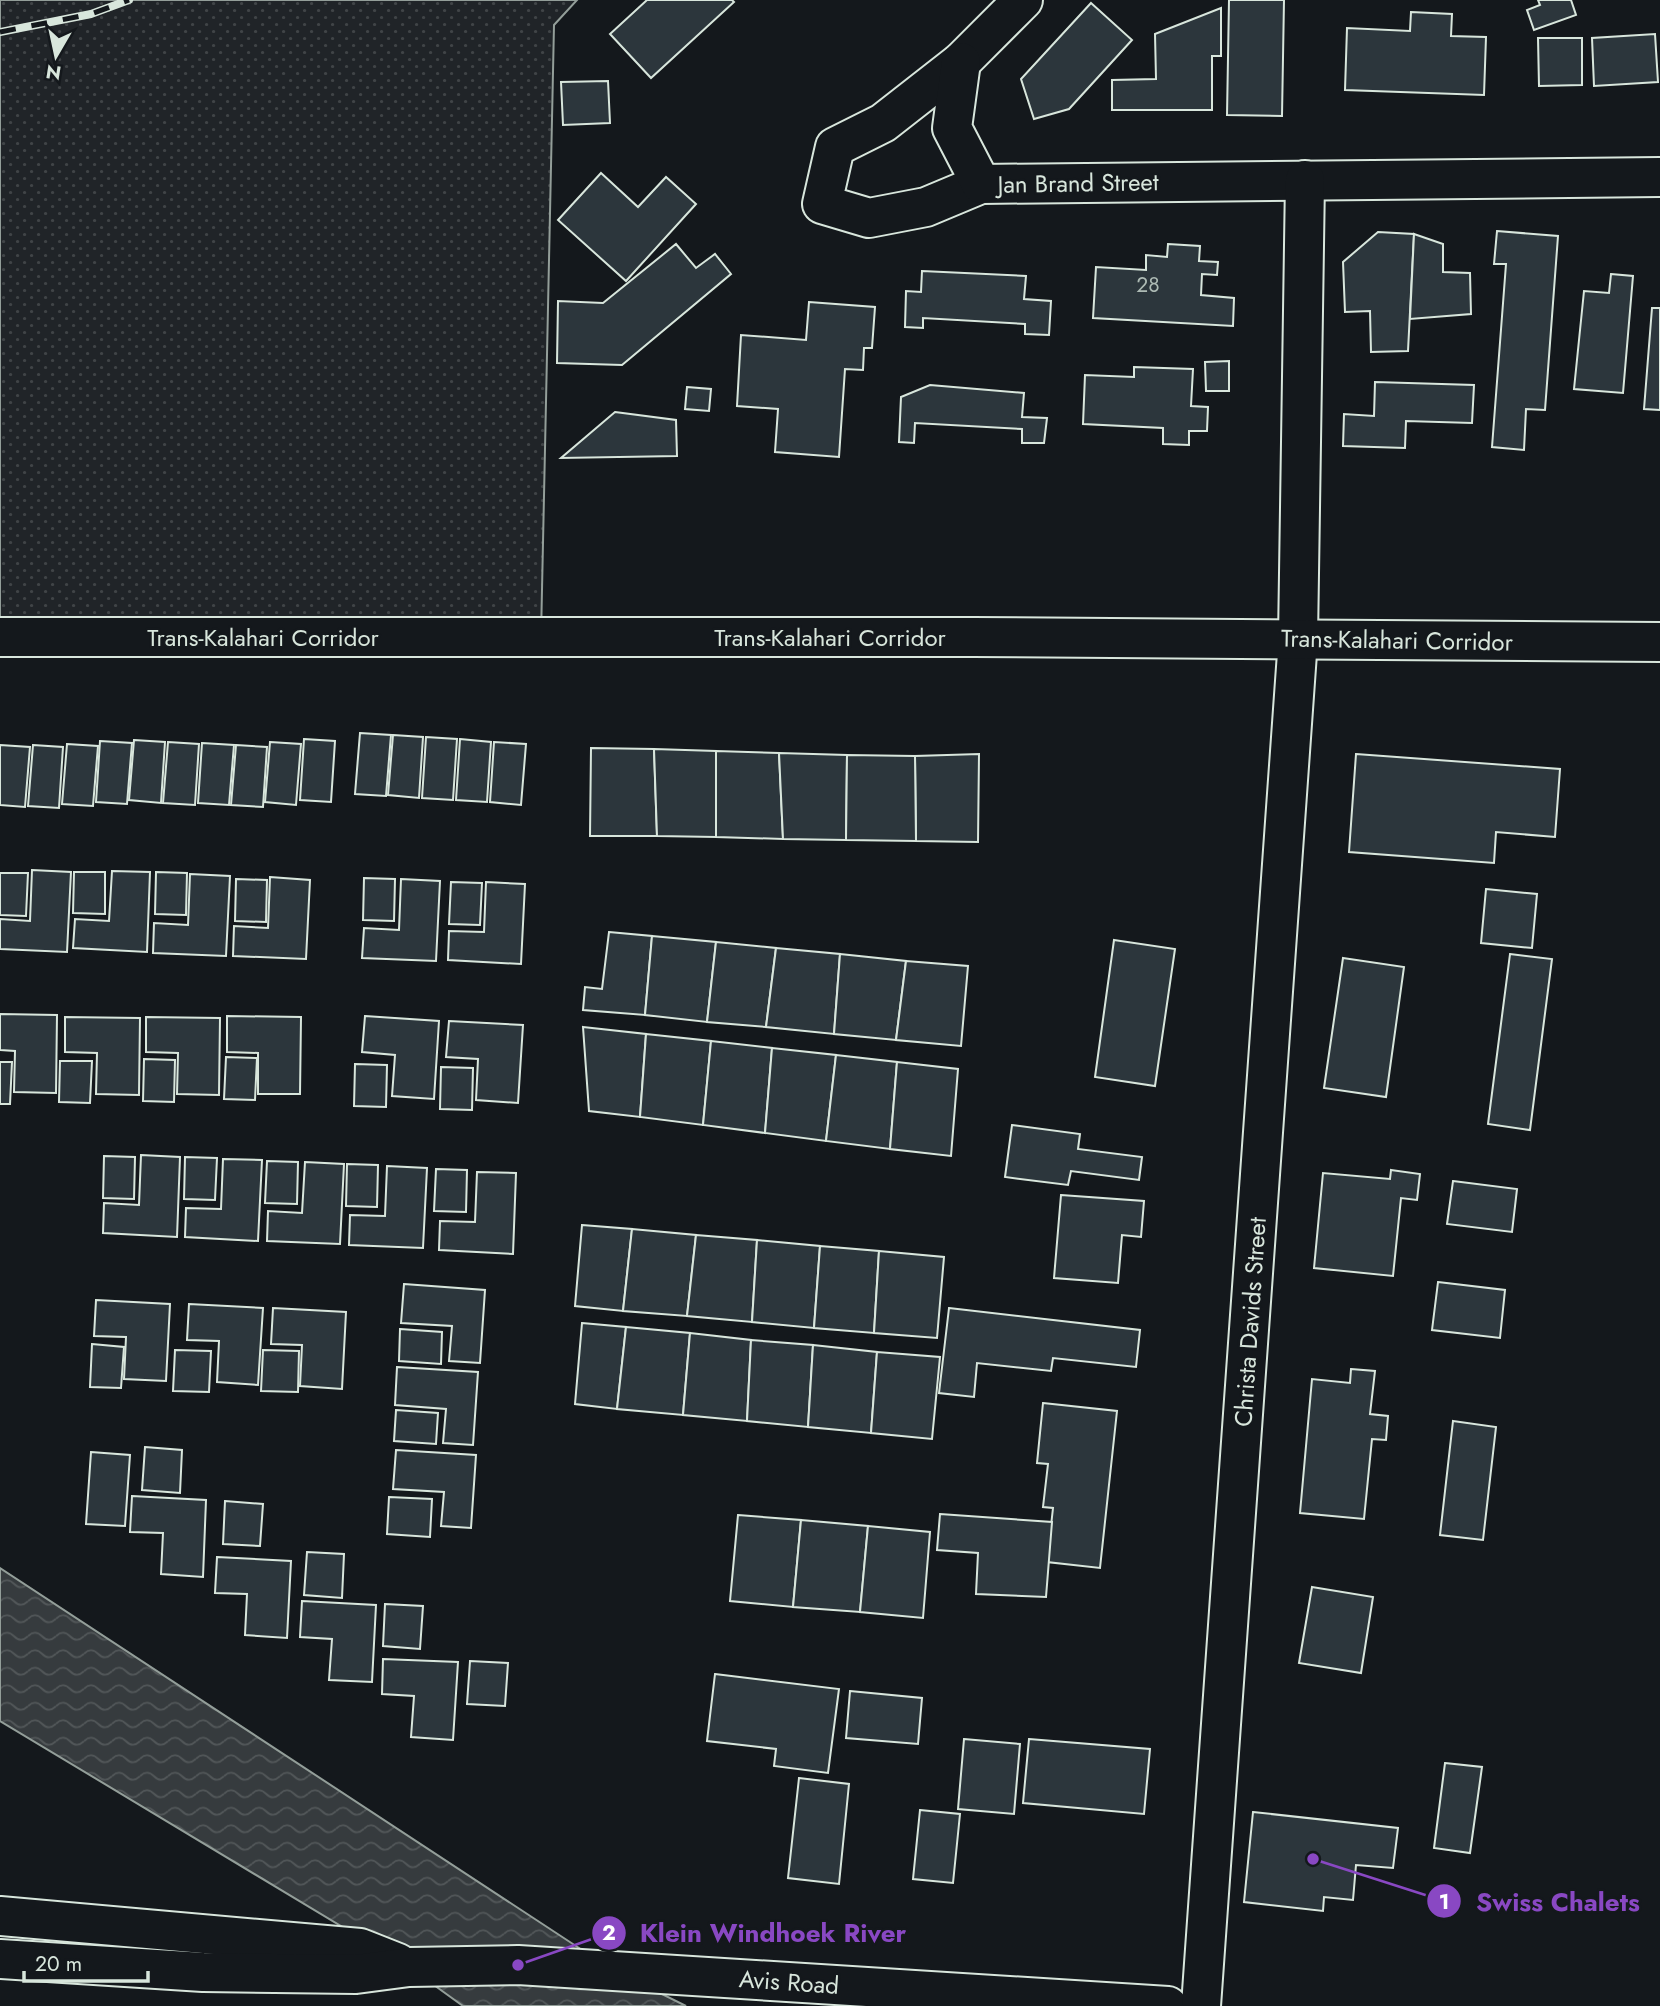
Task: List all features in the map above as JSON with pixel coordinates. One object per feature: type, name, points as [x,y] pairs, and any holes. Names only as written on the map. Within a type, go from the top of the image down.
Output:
[{"type":"main road","name":"Jan Brand Street","points":[[1023,0],[961,62],[883,123],[835,148],[822,204],[869,218],[926,207],[981,184],[1660,177]]},
{"type":"main road","points":[[961,62],[952,128],[981,184]]},
{"type":"main road","points":[[1298,639],[1305,180]]},
{"type":"main road","name":"Trans-Kalahari Corridor","points":[[0,638],[1298,639],[1660,642]]},
{"type":"main road","name":"Christa Davids Street","points":[[1201,2006],[1298,639]]},
{"type":"main road","name":"Avis Road","points":[[0,1916],[360,1948],[409,1968]]},
{"type":"main road","name":"Avis Road","points":[[0,1959],[203,1972],[356,1974],[409,1968],[518,1965],[1168,2006]]},
{"type":"shaded area","points":[[0,0],[577,0],[554,25],[541,637],[0,627]]},
{"type":"water","points":[[0,1568],[611,1969],[686,2006],[463,2006],[409,1967],[0,1721]]},
{"type":"building","points":[[647,0],[734,2],[651,78],[610,34]]},
{"type":"building","points":[[1229,0],[1284,0],[1282,116],[1227,115]]},
{"type":"building","points":[[1538,0],[1571,0],[1576,15],[1534,30],[1527,10],[1540,5]]},
{"type":"building","points":[[1091,3],[1132,40],[1069,109],[1034,119],[1021,79]]},
{"type":"building","points":[[1221,8],[1221,56],[1212,56],[1212,110],[1112,110],[1112,80],[1156,79],[1155,34]]},
{"type":"building","points":[[1411,12],[1452,14],[1451,36],[1486,37],[1484,95],[1345,90],[1347,28],[1410,31]]},
{"type":"building","points":[[1655,34],[1658,82],[1594,86],[1592,38]]},
{"type":"building","points":[[1538,38],[1582,38],[1582,85],[1539,86]]},
{"type":"building","points":[[608,81],[610,123],[563,125],[561,82]]},
{"type":"building","points":[[601,173],[638,207],[666,177],[696,204],[626,281],[558,220]]},
{"type":"building","points":[[1497,231],[1558,236],[1545,410],[1526,409],[1524,450],[1492,447],[1506,264],[1494,264]]},
{"type":"building","points":[[1378,232],[1414,234],[1408,351],[1371,352],[1370,311],[1345,312],[1343,262]]},
{"type":"building","points":[[1414,234],[1443,244],[1443,272],[1470,273],[1471,314],[1410,319]]},
{"type":"building","points":[[676,244],[696,268],[715,254],[731,274],[622,365],[557,363],[558,301],[603,303]]},
{"type":"building","points":[[1168,244],[1200,246],[1199,261],[1218,262],[1217,275],[1202,274],[1201,295],[1234,298],[1233,326],[1093,318],[1096,267],[1146,270],[1146,255],[1167,257]]},
{"type":"building","points":[[922,271],[1026,276],[1024,299],[1051,301],[1049,335],[1025,334],[1025,324],[923,318],[923,328],[905,327],[906,291],[921,292]]},
{"type":"building","points":[[1611,274],[1633,276],[1623,393],[1574,389],[1584,291],[1609,293]]},
{"type":"building","points":[[809,302],[875,307],[872,348],[864,348],[863,370],[845,369],[839,457],[775,452],[778,409],[737,406],[741,335],[806,340]]},
{"type":"building","points":[[1652,308],[1660,308],[1660,410],[1644,409]]},
{"type":"building","points":[[1229,361],[1229,391],[1206,391],[1205,362]]},
{"type":"building","points":[[1134,367],[1193,369],[1191,406],[1208,407],[1207,431],[1189,431],[1189,445],[1163,444],[1163,428],[1083,424],[1085,375],[1134,377]]},
{"type":"building","points":[[1375,382],[1474,385],[1472,423],[1406,421],[1405,448],[1343,446],[1344,414],[1374,416]]},
{"type":"building","points":[[930,385],[1024,393],[1022,417],[1047,418],[1044,443],[1022,443],[1022,429],[915,423],[914,443],[899,442],[901,397]]},
{"type":"building","points":[[687,387],[711,389],[709,411],[685,409]]},
{"type":"building","points":[[615,412],[676,420],[677,456],[561,458]]},
{"type":"building","points":[[360,733],[391,735],[386,796],[355,794]]},
{"type":"building","points":[[393,735],[423,737],[419,798],[388,795]]},
{"type":"building","points":[[426,737],[457,739],[453,800],[422,798]]},
{"type":"building","points":[[304,739],[335,741],[331,802],[300,800]]},
{"type":"building","points":[[460,739],[491,742],[487,802],[456,800]]},
{"type":"building","points":[[134,740],[165,742],[161,803],[129,800]]},
{"type":"building","points":[[100,741],[132,743],[127,804],[96,802]]},
{"type":"building","points":[[168,742],[199,744],[195,805],[163,803]]},
{"type":"building","points":[[270,742],[301,744],[296,805],[265,802]]},
{"type":"building","points":[[494,742],[526,744],[521,805],[490,802]]},
{"type":"building","points":[[202,743],[234,745],[229,805],[198,803]]},
{"type":"building","points":[[67,744],[98,746],[93,806],[62,804]]},
{"type":"building","points":[[0,745],[30,747],[25,807],[0,805]]},
{"type":"building","points":[[33,745],[63,747],[59,808],[28,806]]},
{"type":"building","points":[[236,745],[267,747],[263,807],[231,805]]},
{"type":"building","points":[[591,748],[654,749],[657,836],[590,836]]},
{"type":"building","points":[[654,749],[716,751],[716,837],[657,836]]},
{"type":"building","points":[[716,751],[779,753],[783,839],[716,837]]},
{"type":"building","points":[[779,753],[847,755],[846,840],[783,839]]},
{"type":"building","points":[[979,754],[978,842],[916,841],[915,756]]},
{"type":"building","points":[[1356,754],[1560,769],[1555,837],[1496,832],[1494,863],[1349,852]]},
{"type":"building","points":[[847,755],[915,756],[916,841],[846,840]]},
{"type":"building","points":[[32,870],[71,872],[67,952],[0,949],[0,919],[30,921]]},
{"type":"building","points":[[112,871],[150,872],[147,952],[73,948],[75,919],[109,921]]},
{"type":"building","points":[[74,872],[105,872],[105,914],[73,913]]},
{"type":"building","points":[[156,872],[187,873],[186,915],[155,914]]},
{"type":"building","points":[[0,873],[28,873],[26,916],[0,915]]},
{"type":"building","points":[[190,874],[230,876],[226,956],[153,953],[154,923],[188,925]]},
{"type":"building","points":[[270,877],[310,880],[306,959],[233,956],[234,926],[268,928]]},
{"type":"building","points":[[364,878],[395,879],[394,921],[363,920]]},
{"type":"building","points":[[236,879],[267,880],[266,922],[235,921]]},
{"type":"building","points":[[401,879],[440,881],[436,961],[362,958],[364,928],[399,930]]},
{"type":"building","points":[[451,882],[482,883],[480,925],[449,924]]},
{"type":"building","points":[[486,882],[525,884],[521,964],[448,960],[449,931],[484,932]]},
{"type":"building","points":[[1486,889],[1537,894],[1532,948],[1481,943]]},
{"type":"building","points":[[609,932],[652,936],[645,1015],[583,1010],[585,987],[602,989]]},
{"type":"building","points":[[652,936],[716,942],[707,1022],[645,1015]]},
{"type":"building","points":[[1114,940],[1175,949],[1155,1086],[1095,1077]]},
{"type":"building","points":[[716,942],[776,948],[766,1027],[707,1022]]},
{"type":"building","points":[[776,948],[840,954],[834,1034],[766,1027]]},
{"type":"building","points":[[840,954],[906,961],[896,1040],[834,1034]]},
{"type":"building","points":[[1510,954],[1552,959],[1530,1130],[1488,1124]]},
{"type":"building","points":[[1343,958],[1404,967],[1386,1097],[1324,1088]]},
{"type":"building","points":[[906,961],[968,966],[961,1046],[896,1040]]},
{"type":"building","points":[[0,1014],[57,1015],[56,1093],[14,1092],[15,1051],[0,1050]]},
{"type":"building","points":[[227,1016],[301,1017],[300,1094],[258,1094],[258,1053],[227,1052]]},
{"type":"building","points":[[365,1016],[439,1021],[434,1099],[392,1096],[395,1055],[362,1052]]},
{"type":"building","points":[[65,1017],[140,1018],[139,1095],[96,1094],[97,1053],[65,1052]]},
{"type":"building","points":[[146,1017],[220,1018],[219,1095],[177,1094],[178,1053],[146,1052]]},
{"type":"building","points":[[449,1021],[523,1025],[518,1103],[476,1100],[478,1059],[446,1057]]},
{"type":"building","points":[[583,1027],[646,1034],[640,1117],[589,1111]]},
{"type":"building","points":[[646,1034],[711,1041],[703,1125],[640,1117]]},
{"type":"building","points":[[711,1041],[772,1048],[765,1133],[703,1125]]},
{"type":"building","points":[[772,1048],[836,1055],[826,1141],[765,1133]]},
{"type":"building","points":[[836,1055],[897,1062],[890,1149],[826,1141]]},
{"type":"building","points":[[226,1057],[257,1058],[255,1100],[224,1099]]},
{"type":"building","points":[[144,1059],[175,1060],[174,1102],[143,1101]]},
{"type":"building","points":[[60,1061],[92,1061],[90,1103],[59,1102]]},
{"type":"building","points":[[0,1062],[12,1062],[10,1104],[0,1104]]},
{"type":"building","points":[[897,1062],[958,1069],[951,1156],[890,1149]]},
{"type":"building","points":[[355,1064],[387,1065],[386,1107],[354,1106]]},
{"type":"building","points":[[441,1067],[473,1068],[472,1110],[440,1109]]},
{"type":"building","points":[[1012,1125],[1080,1134],[1078,1149],[1142,1157],[1139,1180],[1071,1171],[1068,1185],[1005,1177]]},
{"type":"building","points":[[141,1155],[180,1157],[177,1237],[103,1233],[104,1203],[139,1205]]},
{"type":"building","points":[[104,1156],[135,1157],[134,1199],[103,1198]]},
{"type":"building","points":[[185,1157],[217,1158],[215,1200],[184,1199]]},
{"type":"building","points":[[223,1159],[262,1160],[258,1241],[185,1237],[186,1208],[221,1209]]},
{"type":"building","points":[[267,1161],[298,1162],[297,1204],[265,1203]]},
{"type":"building","points":[[305,1162],[344,1164],[340,1244],[267,1241],[268,1211],[302,1213]]},
{"type":"building","points":[[347,1164],[378,1165],[377,1207],[346,1206]]},
{"type":"building","points":[[387,1166],[427,1168],[423,1248],[349,1245],[350,1215],[385,1216]]},
{"type":"building","points":[[436,1169],[467,1170],[466,1212],[434,1211]]},
{"type":"building","points":[[1391,1170],[1420,1174],[1417,1200],[1401,1198],[1393,1276],[1314,1268],[1323,1173],[1390,1179]]},
{"type":"building","points":[[477,1172],[516,1173],[513,1254],[439,1250],[440,1221],[475,1222]]},
{"type":"building","points":[[1453,1181],[1517,1189],[1512,1232],[1447,1224]]},
{"type":"building","points":[[1061,1195],[1144,1201],[1141,1237],[1122,1235],[1118,1283],[1054,1278]]},
{"type":"building","points":[[582,1225],[632,1229],[623,1311],[575,1306]]},
{"type":"building","points":[[632,1229],[696,1235],[687,1316],[623,1311]]},
{"type":"building","points":[[696,1235],[757,1240],[752,1322],[687,1316]]},
{"type":"building","points":[[757,1240],[820,1246],[814,1328],[752,1322]]},
{"type":"building","points":[[820,1246],[879,1251],[874,1333],[814,1328]]},
{"type":"building","points":[[879,1251],[944,1257],[937,1338],[874,1333]]},
{"type":"building","points":[[1438,1282],[1505,1290],[1500,1338],[1432,1330]]},
{"type":"building","points":[[404,1284],[485,1290],[480,1363],[449,1361],[452,1326],[401,1323]]},
{"type":"building","points":[[96,1300],[170,1304],[166,1381],[124,1379],[126,1337],[94,1336]]},
{"type":"building","points":[[189,1304],[263,1308],[258,1385],[217,1382],[219,1341],[187,1340]]},
{"type":"building","points":[[273,1308],[346,1312],[342,1389],[300,1386],[302,1345],[271,1344]]},
{"type":"building","points":[[949,1308],[1140,1330],[1136,1367],[1053,1358],[1051,1371],[977,1363],[974,1397],[939,1393]]},
{"type":"building","points":[[582,1323],[626,1327],[617,1409],[575,1404]]},
{"type":"building","points":[[626,1327],[690,1333],[683,1415],[617,1409]]},
{"type":"building","points":[[400,1329],[442,1332],[441,1364],[399,1361]]},
{"type":"building","points":[[690,1333],[751,1340],[747,1421],[683,1415]]},
{"type":"building","points":[[751,1340],[813,1345],[808,1427],[747,1421]]},
{"type":"building","points":[[92,1344],[124,1347],[121,1388],[90,1387]]},
{"type":"building","points":[[813,1345],[877,1352],[871,1433],[808,1427]]},
{"type":"building","points":[[175,1350],[211,1351],[209,1392],[173,1391]]},
{"type":"building","points":[[263,1350],[299,1351],[298,1392],[261,1391]]},
{"type":"building","points":[[877,1352],[940,1357],[932,1439],[871,1433]]},
{"type":"building","points":[[397,1367],[478,1372],[473,1445],[443,1443],[446,1409],[395,1405]]},
{"type":"building","points":[[1351,1369],[1375,1371],[1370,1414],[1388,1416],[1386,1440],[1372,1439],[1364,1519],[1300,1513],[1312,1379],[1350,1383]]},
{"type":"building","points":[[1043,1403],[1117,1411],[1100,1568],[1047,1562],[1053,1508],[1043,1507],[1048,1464],[1037,1463]]},
{"type":"building","points":[[396,1410],[438,1413],[436,1444],[394,1441]]},
{"type":"building","points":[[1453,1421],[1496,1427],[1483,1540],[1440,1535]]},
{"type":"building","points":[[145,1447],[182,1450],[180,1493],[142,1490]]},
{"type":"building","points":[[396,1450],[476,1455],[471,1528],[441,1526],[444,1492],[393,1489]]},
{"type":"building","points":[[91,1452],[130,1455],[125,1526],[86,1524]]},
{"type":"building","points":[[132,1496],[206,1500],[203,1577],[161,1574],[163,1533],[130,1532]]},
{"type":"building","points":[[389,1497],[432,1499],[430,1537],[387,1534]]},
{"type":"building","points":[[225,1501],[263,1504],[260,1546],[223,1544]]},
{"type":"building","points":[[940,1514],[1052,1522],[1046,1597],[976,1594],[978,1553],[937,1550]]},
{"type":"building","points":[[738,1515],[801,1520],[793,1607],[730,1601]]},
{"type":"building","points":[[801,1520],[868,1526],[860,1612],[793,1607]]},
{"type":"building","points":[[868,1526],[930,1532],[923,1618],[860,1612]]},
{"type":"building","points":[[307,1552],[344,1554],[342,1598],[304,1595]]},
{"type":"building","points":[[217,1557],[291,1561],[287,1638],[245,1635],[247,1594],[215,1593]]},
{"type":"building","points":[[1312,1587],[1373,1597],[1361,1673],[1299,1663]]},
{"type":"building","points":[[302,1601],[376,1605],[372,1682],[329,1680],[332,1639],[300,1637]]},
{"type":"building","points":[[385,1604],[423,1606],[420,1649],[383,1646]]},
{"type":"building","points":[[383,1659],[458,1662],[453,1740],[411,1737],[414,1696],[382,1694]]},
{"type":"building","points":[[470,1661],[508,1663],[505,1706],[467,1704]]},
{"type":"building","points":[[715,1674],[839,1689],[828,1773],[774,1766],[776,1749],[707,1741]]},
{"type":"building","points":[[850,1691],[922,1698],[918,1744],[846,1738]]},
{"type":"building","points":[[964,1739],[1020,1744],[1014,1814],[958,1809]]},
{"type":"building","points":[[1029,1739],[1150,1749],[1144,1814],[1023,1803]]},
{"type":"building","points":[[1445,1763],[1482,1767],[1470,1853],[1434,1848]]},
{"type":"building","points":[[799,1778],[849,1784],[839,1884],[788,1878]]},
{"type":"building","points":[[920,1810],[960,1814],[953,1883],[913,1879]]},
{"type":"building","points":[[1253,1812],[1398,1828],[1393,1868],[1356,1865],[1353,1900],[1324,1897],[1323,1911],[1244,1902]]},
{"type":"railway","points":[[0,32],[91,14],[129,0]]},
{"type":"place","name":"Swiss Chalets","points":[[1313,1859]]},
{"type":"place","name":"Klein Windhoek River","points":[[518,1965]]}]
